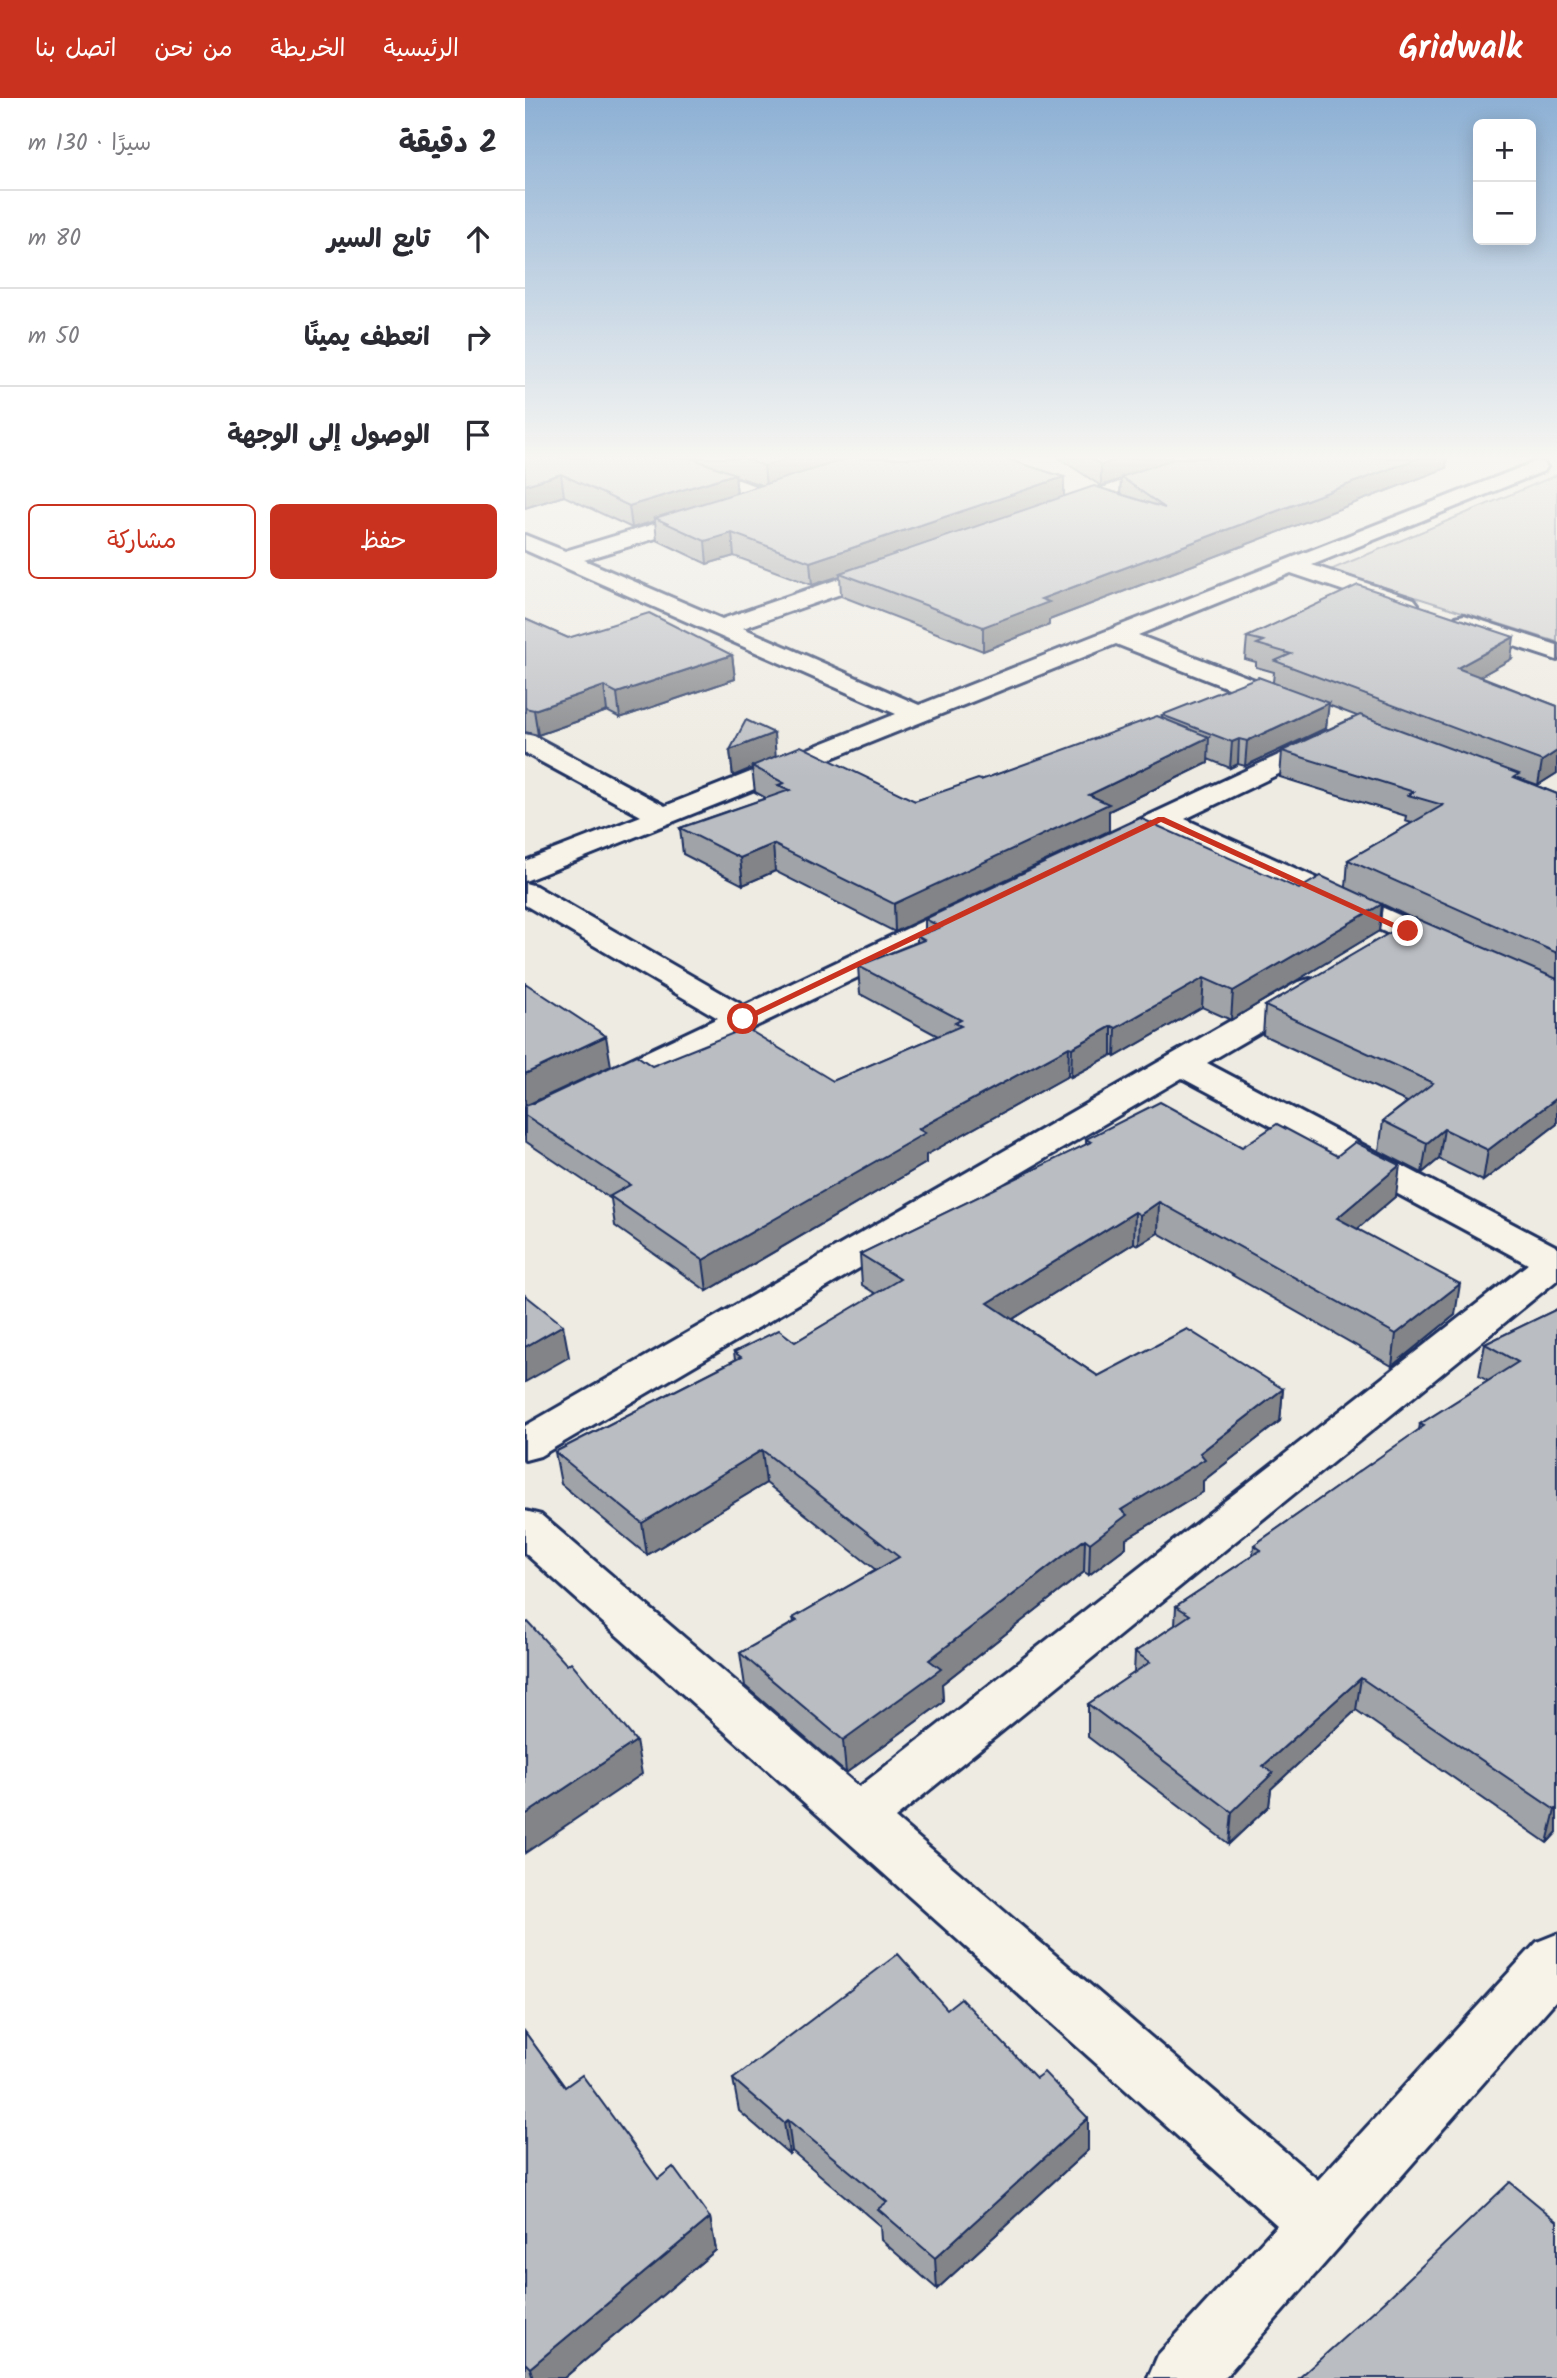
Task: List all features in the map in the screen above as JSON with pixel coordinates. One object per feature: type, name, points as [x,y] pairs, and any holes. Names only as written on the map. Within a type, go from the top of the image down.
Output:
[{"type":"street","points":[[575,564],[918,714]]},
{"type":"street","points":[[721,628],[905,564]]},
{"type":"street","points":[[525,872],[1296,564]]},
{"type":"street","points":[[1292,566],[1557,653]]},
{"type":"street","points":[[1075,860],[1349,725],[1117,636]]},
{"type":"street","points":[[525,743],[663,816]]},
{"type":"street","points":[[1161,819],[1470,958]]},
{"type":"street","points":[[525,892],[743,1019]]},
{"type":"street","points":[[525,1123],[1001,896]]},
{"type":"street","points":[[1372,952],[1408,931]]},
{"type":"street","points":[[525,1445],[1184,1065],[1337,973]]},
{"type":"street","points":[[858,1818],[1556,1263],[1184,1065]]},
{"type":"street","points":[[525,1527],[1321,2223]]},
{"type":"street","points":[[1181,2378],[1321,2223],[1551,1978]]},
{"type":"shaded area","points":[[1343,564],[1557,564],[1557,642],[1330,570]]},
{"type":"building","points":[[865,564],[1134,564],[1041,599],[1049,602],[983,627],[840,573]]},
{"type":"building","points":[[1358,585],[1514,637],[1457,668],[1557,706],[1557,751],[1542,761],[1275,661],[1291,654],[1257,644],[1264,641],[1247,637]]},
{"type":"building","points":[[649,613],[732,655],[617,693],[604,686],[534,710],[525,708],[525,619],[568,638]]},
{"type":"building","points":[[1258,677],[1329,703],[1247,741],[1239,739],[1232,742],[1162,715]]},
{"type":"building","points":[[1360,715],[1519,774],[1514,777],[1557,794],[1557,953],[1348,860],[1443,805],[1408,795],[1414,792],[1282,751]]},
{"type":"building","points":[[1157,716],[1209,737],[1089,795],[1109,804],[894,904],[773,844],[740,858],[680,828],[790,790],[778,785],[784,783],[752,766],[801,746],[915,801]]},
{"type":"building","points":[[746,720],[774,733],[730,750]]},
{"type":"building","points":[[1140,818],[1299,889],[1321,876],[1382,904],[1233,991],[1204,978],[1116,1028],[1112,1026],[1072,1048],[1069,1047],[918,1129],[925,1133],[703,1260],[610,1196],[630,1185],[525,1115],[525,1106],[636,1055],[652,1066],[746,1028],[833,1081],[961,1026],[955,1023],[961,1020],[858,966],[924,940],[917,936],[941,927],[925,919]]},
{"type":"building","points":[[1415,918],[1557,979],[1557,1098],[1488,1150],[1444,1129],[1427,1143],[1383,1121],[1433,1083],[1265,1006]]},
{"type":"building","points":[[525,983],[606,1036],[525,1074]]},
{"type":"building","points":[[1160,1102],[1242,1147],[1277,1124],[1337,1156],[1355,1142],[1400,1165],[1337,1218],[1460,1284],[1396,1334],[1159,1202],[1140,1215],[1135,1212],[988,1303],[1098,1376],[1187,1329],[1283,1389],[1200,1453],[1205,1459],[1121,1510],[1127,1515],[1090,1543],[1085,1539],[929,1660],[941,1669],[843,1740],[740,1653],[797,1621],[793,1618],[899,1557],[762,1450],[642,1523],[555,1452],[741,1357],[734,1352],[779,1330],[795,1342],[900,1279],[860,1254],[1091,1142],[1086,1139]]},
{"type":"building","points":[[525,1295],[563,1325],[525,1347]]},
{"type":"building","points":[[1557,1309],[1555,1810],[1361,1678],[1263,1766],[1273,1773],[1232,1812],[1088,1704],[1150,1662],[1135,1652],[1190,1615],[1176,1606],[1261,1550],[1254,1545],[1424,1426],[1420,1424],[1518,1362],[1485,1344]]},
{"type":"building","points":[[528,1622],[567,1665],[571,1662],[636,1741],[525,1815],[525,1624]]},
{"type":"building","points":[[898,1954],[947,2009],[961,1998],[1036,2078],[1044,2072],[1088,2118],[935,2258],[878,2209],[887,2202],[788,2120],[784,2123],[733,2079]]},
{"type":"building","points":[[525,2032],[565,2087],[582,2075],[658,2179],[673,2167],[710,2218],[530,2368],[525,2363]]},
{"type":"building","points":[[1510,2182],[1557,2221],[1557,2378],[1299,2378],[1387,2299]]},
{"type":"route","points":[[743,1019],[1161,819],[1408,931]]}]
